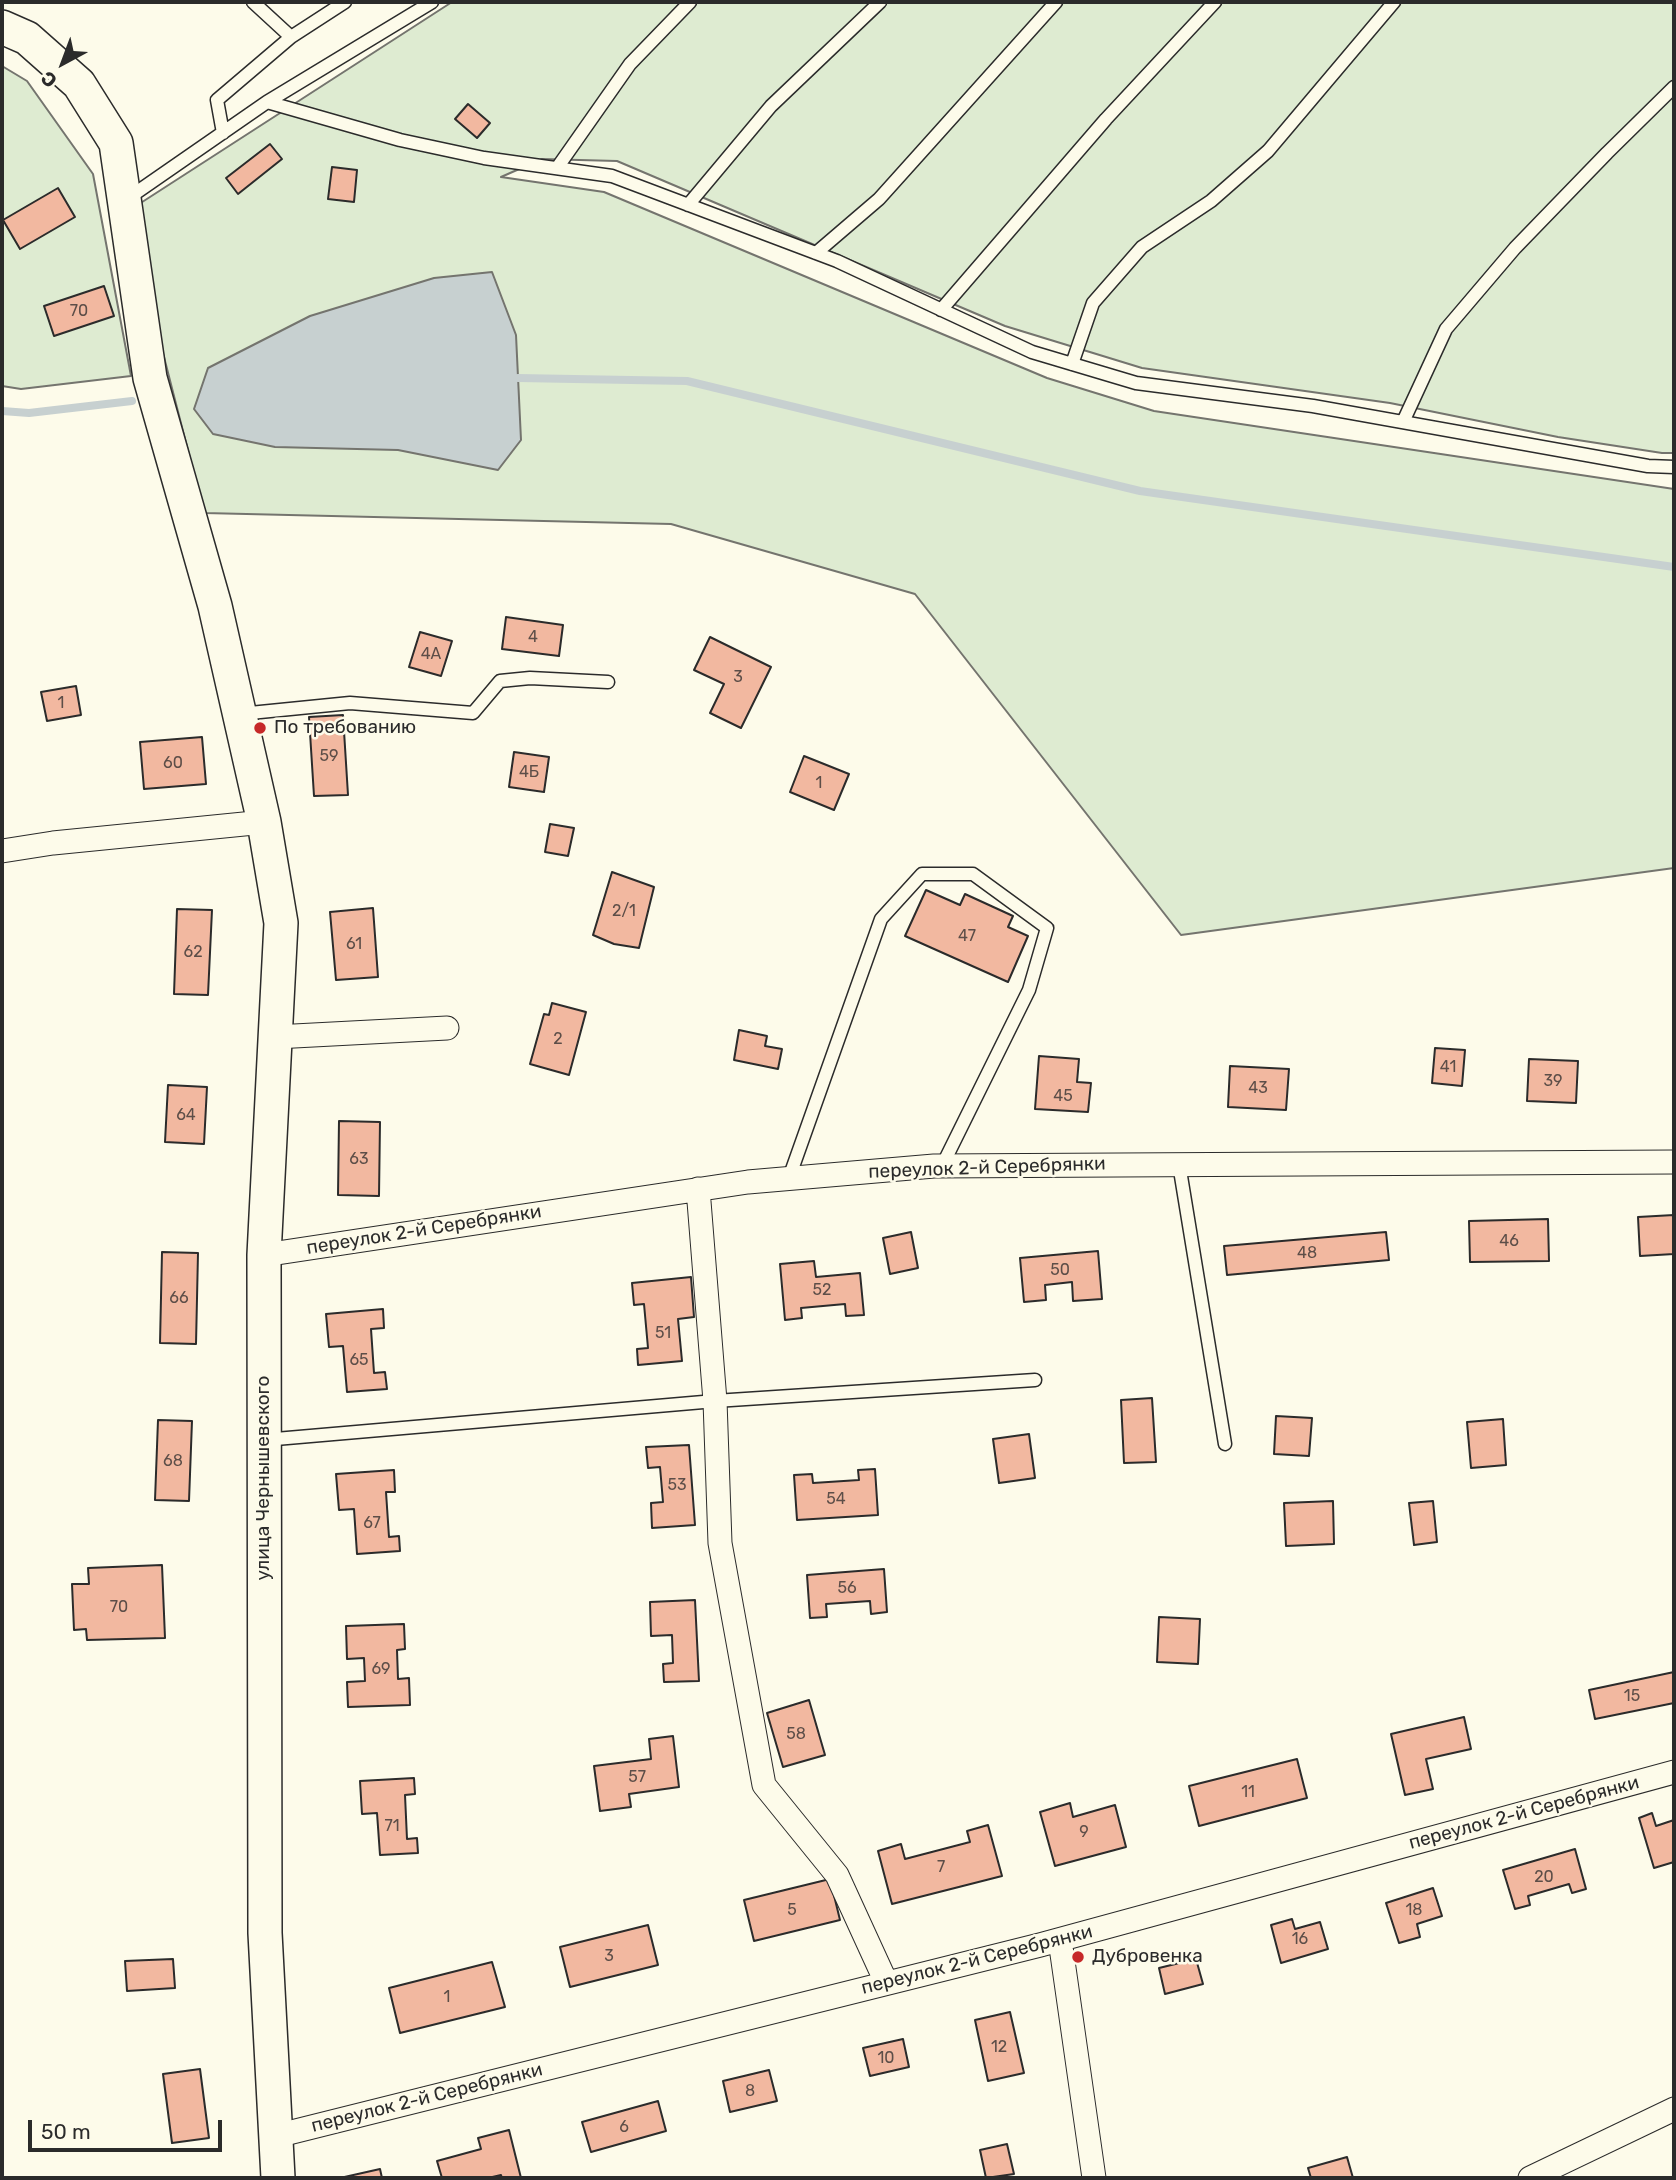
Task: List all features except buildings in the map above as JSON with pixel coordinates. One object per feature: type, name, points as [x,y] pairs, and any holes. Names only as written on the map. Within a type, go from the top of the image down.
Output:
[{"type":"street","name":"улица Чернышевского","points":[[2,27],[27,38],[79,84],[116,143],[150,378],[215,606],[264,822],[281,923],[264,1255],[265,1933],[278,2178]]},
{"type":"street","points":[[2,851],[53,843],[264,822]]},
{"type":"street","points":[[275,1037],[447,1028]]},
{"type":"street","name":"переулок 2-й Серебрянки","points":[[264,1255],[698,1189],[789,1178],[942,1166],[1674,1162]]},
{"type":"street","points":[[698,1189],[715,1401],[720,1543],[764,1785],[837,1875],[886,1982]]},
{"type":"street","name":"переулок 2-й Серебрянки","points":[[276,2136],[1060,1940],[1674,1772]]},
{"type":"street","points":[[1060,1940],[1094,2178]]},
{"type":"street","points":[[1530,2178],[1674,2109]]},
{"type":"lane","points":[[253,2],[291,37]]},
{"type":"lane","points":[[223,133],[217,100],[291,37],[345,2]]},
{"type":"lane","points":[[124,202],[267,103],[432,2]]},
{"type":"lane","points":[[557,168],[630,64],[690,2]]},
{"type":"lane","points":[[688,205],[771,106],[880,2]]},
{"type":"lane","points":[[816,253],[879,199],[1056,2]]},
{"type":"lane","points":[[941,310],[1106,118],[1215,2]]},
{"type":"lane","points":[[1072,364],[1093,303],[1142,247],[1211,201],[1268,151],[1394,2]]},
{"type":"lane","points":[[1403,422],[1446,329],[1515,248],[1674,86]]},
{"type":"lane","points":[[267,103],[400,140],[484,158],[612,176],[816,253],[1032,352],[1136,383],[1312,406],[1647,466],[1674,467]]},
{"type":"lane","points":[[239,714],[350,703],[473,713],[500,681],[530,678],[608,682]]},
{"type":"lane","points":[[789,1178],[881,919],[922,874],[973,874],[1046,928],[1029,990],[942,1166]]},
{"type":"lane","points":[[1179,1164],[1225,1444]]},
{"type":"lane","points":[[264,1440],[715,1401],[1035,1380]]},
{"type":"green space","points":[[452,2],[1674,2],[1674,453],[1558,437],[1390,403],[1142,368],[1005,326],[617,161],[542,159],[501,177],[604,192],[1047,378],[1154,411],[1674,489],[1674,868],[1181,935],[915,594],[671,524],[204,513],[155,322],[136,206]]},
{"type":"green space","points":[[2,66],[27,81],[93,174],[131,376],[21,389],[2,386]]},
{"type":"shaded area","points":[[492,272],[516,335],[521,440],[498,470],[398,450],[275,447],[213,434],[194,409],[208,368],[310,316],[434,278]]},
{"type":"waterway","points":[[518,378],[687,381],[1140,491],[1674,567]]},
{"type":"waterway","points":[[2,411],[29,413],[132,401]]},
{"type":"place","name":"По требованию","points":[[260,728]]},
{"type":"place","name":"Дубровенка","points":[[1078,1957]]}]
